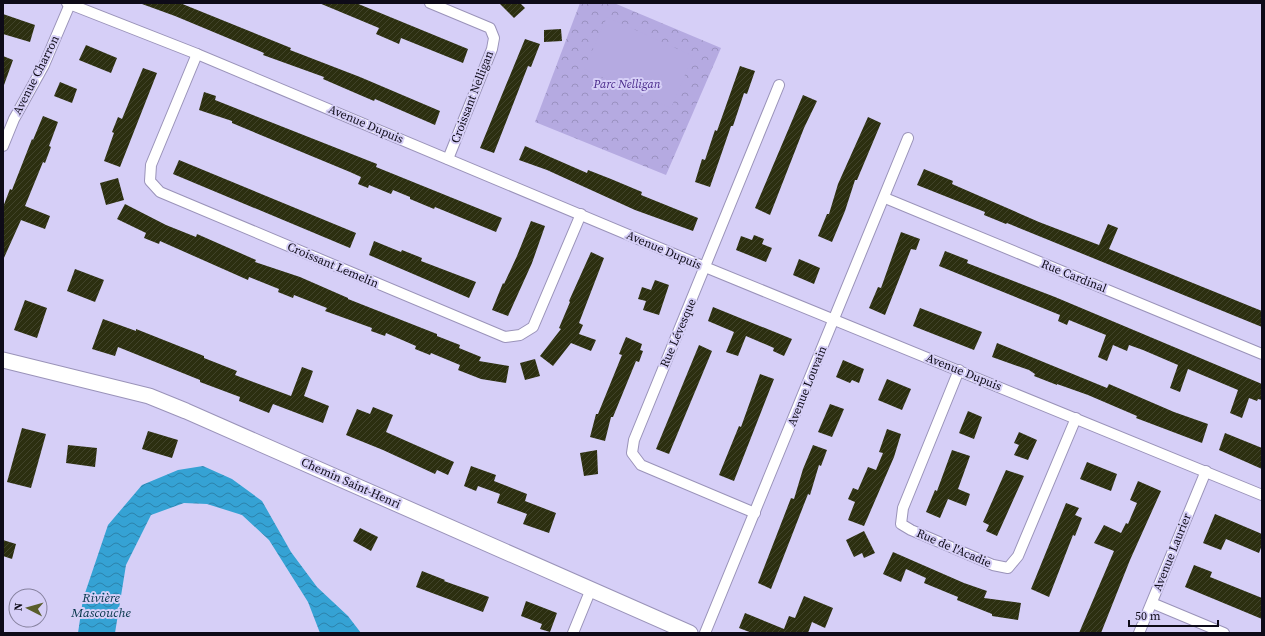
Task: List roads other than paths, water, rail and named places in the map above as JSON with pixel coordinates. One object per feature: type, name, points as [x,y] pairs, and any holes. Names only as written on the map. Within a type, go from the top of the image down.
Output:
[{"type":"main road","name":"Chemin Saint-Henri","points":[[3,360],[148,396],[186,411],[690,633]]},
{"type":"street","name":"Croissant Nelligan","points":[[430,3],[490,28],[494,38],[492,49],[448,159]]},
{"type":"street","name":"Avenue Dupuis","points":[[69,4],[197,54],[705,267],[1262,495]]},
{"type":"street","name":"Avenue Charron","points":[[3,146],[14,118],[47,58],[69,4]]},
{"type":"street","name":"Croissant Lemelin","points":[[197,54],[151,165],[150,180],[160,192],[505,337],[520,335],[533,327],[581,214]]},
{"type":"street","name":"Rue Lévesque","points":[[755,513],[641,465],[632,453],[634,440],[779,84]]},
{"type":"street","name":"Avenue Louvain","points":[[705,633],[885,198],[908,138]]},
{"type":"street","name":"Rue Cardinal","points":[[885,198],[1262,354]]},
{"type":"street","name":"Rue de l'Acadie","points":[[959,370],[903,508],[901,524],[911,530],[993,565],[1008,568],[1018,556],[1076,418]]},
{"type":"street","name":"Avenue Laurier","points":[[1139,633],[1206,471]]},
{"type":"street","points":[[573,633],[591,589]]},
{"type":"street","points":[[1152,603],[1224,633]]},
{"type":"water","name":"Rivière Mascouche","points":[[203,466],[232,479],[262,501],[291,552],[317,587],[348,616],[361,633],[320,633],[308,602],[269,540],[242,515],[207,504],[184,503],[151,515],[126,565],[115,633],[78,633],[83,599],[108,525],[142,485],[178,470]]},
{"type":"park label","name":"Parc Nelligan","points":[[627,84]]}]
